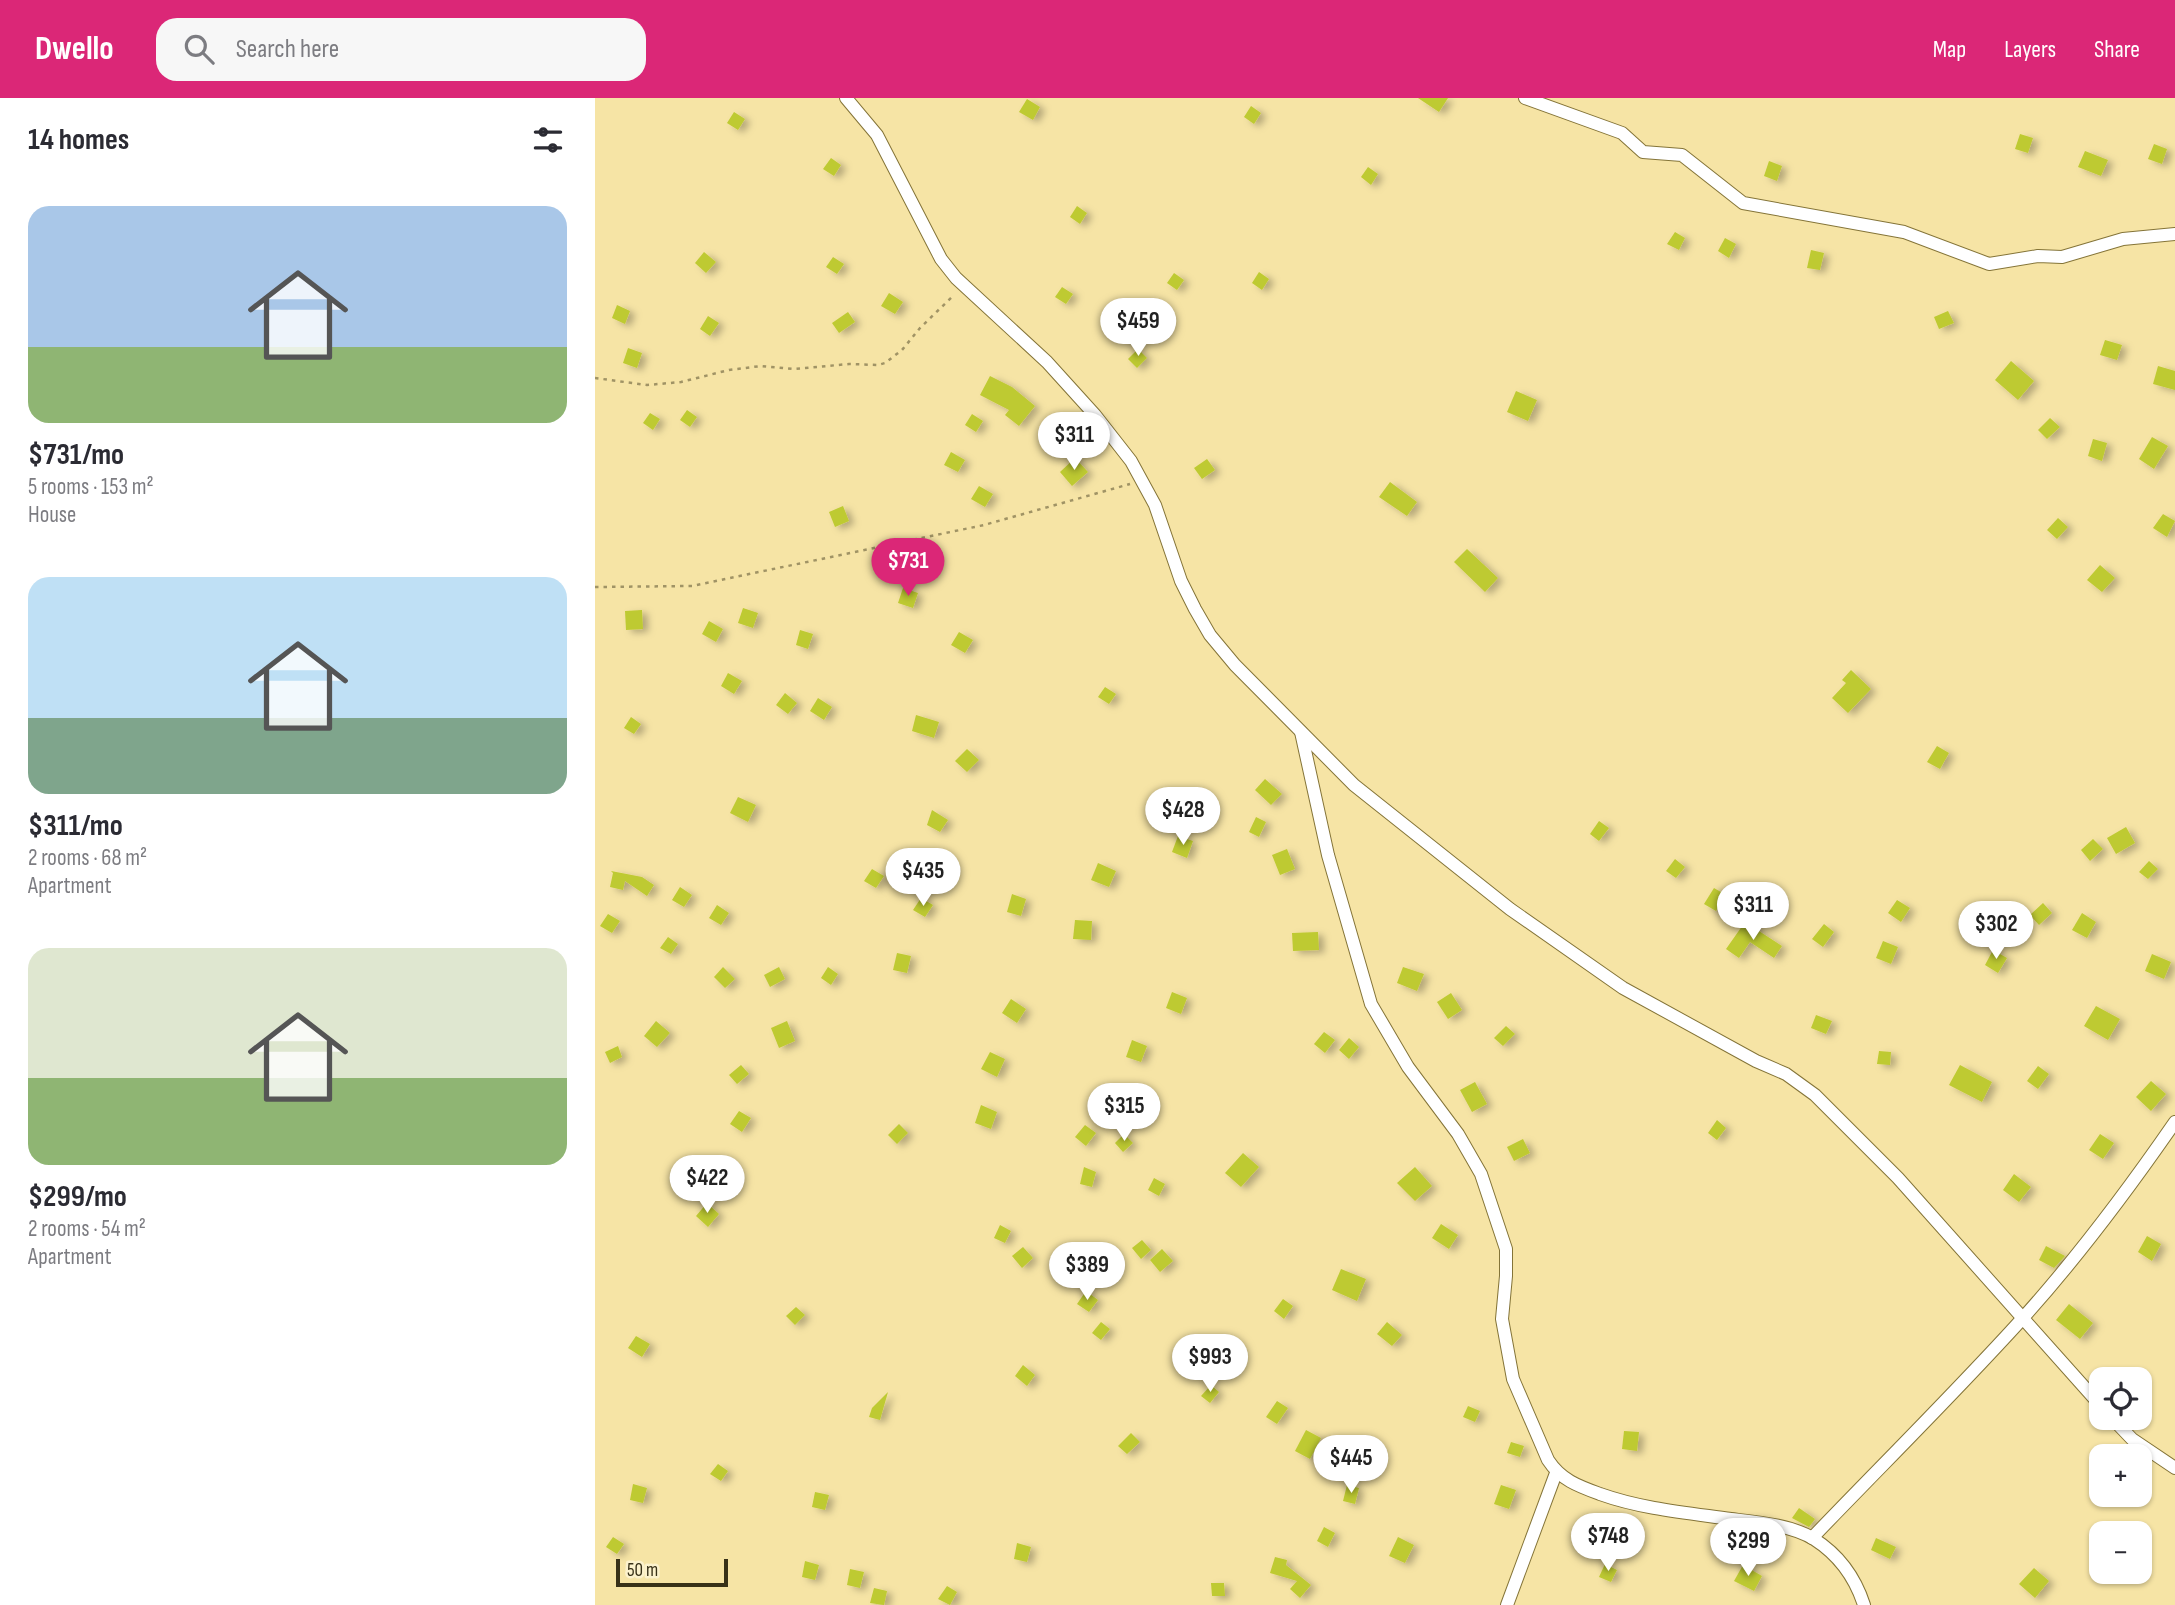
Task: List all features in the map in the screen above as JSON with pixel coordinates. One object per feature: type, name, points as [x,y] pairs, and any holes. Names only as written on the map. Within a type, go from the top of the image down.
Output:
[{"type":"street","points":[[846,98],[877,135],[941,259],[963,285],[1047,362],[1095,415],[1144,480],[1181,581],[1210,635],[1235,665],[1354,785],[1510,909],[1623,988],[1786,1074],[1815,1095],[1898,1178],[2089,1393]]},
{"type":"street","points":[[1525,98],[1622,133],[1643,152],[1682,155],[1744,203],[1904,232],[1989,264],[2038,256],[2062,257],[2123,239],[2175,234]]},
{"type":"street","points":[[1301,733],[1328,855],[1371,1004],[1408,1067],[1458,1133],[1481,1174],[1506,1249],[1502,1319],[1513,1379],[1556,1473],[1566,1480],[1614,1499],[1772,1524],[1812,1538],[1844,1564],[1857,1585],[1864,1605]]},
{"type":"street","points":[[1812,1538],[2022,1319],[2075,1256],[2175,1122]]},
{"type":"street","points":[[2124,1430],[2175,1468]]},
{"type":"street","points":[[1507,1605],[1556,1473]]},
{"type":"path","points":[[595,378],[647,385],[666,384],[761,366],[794,369],[849,364],[878,365],[902,351],[920,328],[963,285]]},
{"type":"path","points":[[595,587],[692,586],[984,524],[1144,480]]},
{"type":"building","points":[[1418,98],[1448,98],[1439,112]]},
{"type":"building","points":[[1027,99],[1040,107],[1033,120],[1019,112]]},
{"type":"building","points":[[1251,106],[1261,113],[1254,124],[1244,117]]},
{"type":"building","points":[[734,112],[745,119],[738,130],[727,123]]},
{"type":"building","points":[[2020,134],[2033,138],[2028,153],[2015,149]]},
{"type":"building","points":[[2154,144],[2167,149],[2162,164],[2148,159]]},
{"type":"building","points":[[2085,151],[2108,160],[2101,176],[2078,167]]},
{"type":"building","points":[[831,158],[841,165],[834,176],[823,169]]},
{"type":"building","points":[[1769,161],[1782,166],[1777,181],[1764,176]]},
{"type":"building","points":[[1368,167],[1378,174],[1371,185],[1361,177]]},
{"type":"building","points":[[1077,206],[1087,213],[1080,224],[1070,217]]},
{"type":"building","points":[[1675,232],[1685,238],[1679,250],[1667,244]]},
{"type":"building","points":[[1725,238],[1736,244],[1729,258],[1718,251]]},
{"type":"building","points":[[1811,250],[1824,253],[1820,270],[1807,268]]},
{"type":"building","points":[[704,252],[716,262],[706,273],[695,263]]},
{"type":"building","points":[[833,257],[844,264],[837,274],[826,267]]},
{"type":"building","points":[[1259,272],[1269,279],[1262,290],[1252,283]]},
{"type":"building","points":[[1174,273],[1184,280],[1177,290],[1167,283]]},
{"type":"building","points":[[1062,287],[1073,294],[1066,304],[1055,297]]},
{"type":"building","points":[[889,293],[903,302],[895,314],[881,306]]},
{"type":"building","points":[[617,305],[630,311],[625,324],[612,318]]},
{"type":"building","points":[[1948,311],[1954,323],[1939,329],[1934,317]]},
{"type":"building","points":[[848,312],[855,322],[839,333],[832,323]]},
{"type":"building","points":[[708,316],[719,323],[710,336],[700,329]]},
{"type":"building","points":[[2105,340],[2122,345],[2117,360],[2100,355]]},
{"type":"building","points":[[628,348],[642,353],[637,368],[623,363]]},
{"type":"building","points":[[1138,349],[1147,358],[1137,368],[1128,359]]},
{"type":"building","points":[[2011,361],[2034,381],[2018,400],[1995,380]]},
{"type":"building","points":[[2158,366],[2175,371],[2175,390],[2153,384]]},
{"type":"building","points":[[990,376],[1012,387],[1035,406],[1019,426],[1005,415],[1009,410],[980,395]]},
{"type":"building","points":[[1516,391],[1537,400],[1528,421],[1507,412]]},
{"type":"building","points":[[687,410],[697,417],[690,427],[680,420]]},
{"type":"building","points":[[650,413],[660,419],[653,430],[643,423]]},
{"type":"building","points":[[972,414],[983,421],[976,432],[965,425]]},
{"type":"building","points":[[2050,418],[2060,427],[2047,439],[2038,430]]},
{"type":"building","points":[[2152,437],[2168,446],[2154,469],[2139,459]]},
{"type":"building","points":[[2093,439],[2107,443],[2102,461],[2088,456]]},
{"type":"building","points":[[951,452],[965,460],[958,472],[944,465]]},
{"type":"building","points":[[1075,458],[1088,472],[1072,486],[1060,472]]},
{"type":"building","points":[[1207,459],[1215,470],[1202,479],[1194,468]]},
{"type":"building","points":[[1390,482],[1417,502],[1407,516],[1379,497]]},
{"type":"building","points":[[979,486],[993,494],[985,507],[971,499]]},
{"type":"building","points":[[843,506],[849,521],[835,527],[829,512]]},
{"type":"building","points":[[2163,514],[2175,521],[2167,537],[2153,528]]},
{"type":"building","points":[[2058,518],[2068,527],[2057,539],[2047,530]]},
{"type":"building","points":[[1467,549],[1498,578],[1485,592],[1454,562]]},
{"type":"building","points":[[2100,565],[2115,578],[2102,592],[2087,580]]},
{"type":"building","points":[[903,588],[918,593],[913,608],[898,603]]},
{"type":"building","points":[[743,608],[758,613],[753,628],[738,623]]},
{"type":"building","points":[[642,610],[643,629],[626,630],[625,611]]},
{"type":"building","points":[[709,621],[723,629],[716,642],[702,634]]},
{"type":"building","points":[[800,630],[813,634],[808,649],[796,645]]},
{"type":"building","points":[[959,632],[973,640],[965,653],[951,645]]},
{"type":"building","points":[[1851,670],[1871,689],[1848,713],[1832,698],[1846,683],[1842,680]]},
{"type":"building","points":[[728,673],[742,681],[734,694],[721,686]]},
{"type":"building","points":[[1105,687],[1116,694],[1109,704],[1098,697]]},
{"type":"building","points":[[785,693],[797,703],[788,714],[776,705]]},
{"type":"building","points":[[818,698],[832,707],[824,720],[810,711]]},
{"type":"building","points":[[916,715],[939,722],[934,738],[912,731]]},
{"type":"building","points":[[631,717],[641,724],[634,734],[624,728]]},
{"type":"building","points":[[1937,746],[1949,753],[1940,769],[1927,762]]},
{"type":"building","points":[[967,749],[979,760],[967,772],[955,761]]},
{"type":"building","points":[[1265,779],[1282,794],[1271,805],[1255,790]]},
{"type":"building","points":[[738,797],[756,805],[748,822],[730,813]]},
{"type":"building","points":[[932,810],[948,820],[940,832],[927,825]]},
{"type":"building","points":[[1256,817],[1266,822],[1259,837],[1249,832]]},
{"type":"building","points":[[1599,821],[1609,828],[1599,841],[1590,834]]},
{"type":"building","points":[[2126,827],[2135,843],[2116,854],[2107,838]]},
{"type":"building","points":[[1178,836],[1193,841],[1187,858],[1172,852]]},
{"type":"building","points":[[2093,839],[2103,849],[2090,861],[2081,850]]},
{"type":"building","points":[[1287,849],[1295,869],[1280,875],[1272,855]]},
{"type":"building","points":[[1675,859],[1685,867],[1676,878],[1666,871]]},
{"type":"building","points":[[2149,861],[2158,869],[2148,879],[2139,872]]},
{"type":"building","points":[[1098,863],[1116,871],[1109,887],[1091,880]]},
{"type":"building","points":[[872,869],[884,876],[876,888],[864,881]]},
{"type":"building","points":[[611,871],[642,877],[654,885],[647,896],[625,881],[623,890],[610,887],[613,873]]},
{"type":"building","points":[[680,887],[692,895],[684,907],[672,900]]},
{"type":"building","points":[[1714,888],[1726,895],[1716,911],[1704,904]]},
{"type":"building","points":[[1012,894],[1026,899],[1021,916],[1007,912]]},
{"type":"building","points":[[921,898],[933,905],[925,917],[913,910]]},
{"type":"building","points":[[1897,900],[1910,908],[1901,922],[1888,913]]},
{"type":"building","points":[[2043,903],[2052,913],[2039,925],[2030,915]]},
{"type":"building","points":[[717,905],[729,913],[721,925],[709,918]]},
{"type":"building","points":[[2082,913],[2096,922],[2087,938],[2072,930]]},
{"type":"building","points":[[608,914],[620,921],[612,933],[600,926]]},
{"type":"building","points":[[1075,920],[1092,921],[1091,940],[1073,939]]},
{"type":"building","points":[[1745,922],[1782,946],[1774,958],[1750,942],[1739,958],[1726,949]]},
{"type":"building","points":[[1824,924],[1834,932],[1823,947],[1812,939]]},
{"type":"building","points":[[1318,932],[1319,950],[1293,951],[1292,933]]},
{"type":"building","points":[[668,937],[678,944],[671,954],[660,948]]},
{"type":"building","points":[[1883,941],[1898,947],[1891,964],[1876,958]]},
{"type":"building","points":[[1993,950],[2007,958],[1998,973],[1985,965]]},
{"type":"building","points":[[897,953],[911,956],[907,973],[893,970]]},
{"type":"building","points":[[2152,954],[2171,962],[2164,979],[2145,971]]},
{"type":"building","points":[[723,967],[735,979],[725,988],[714,977]]},
{"type":"building","points":[[779,967],[785,979],[770,987],[764,975]]},
{"type":"building","points":[[828,967],[838,974],[831,985],[821,978]]},
{"type":"building","points":[[1403,967],[1424,974],[1417,991],[1397,983]]},
{"type":"building","points":[[1172,992],[1187,998],[1181,1014],[1166,1008]]},
{"type":"building","points":[[1451,993],[1462,1010],[1448,1019],[1437,1002]]},
{"type":"building","points":[[1011,999],[1026,1009],[1017,1023],[1002,1013]]},
{"type":"building","points":[[2096,1006],[2120,1019],[2108,1040],[2084,1026]]},
{"type":"building","points":[[1816,1015],[1832,1021],[1826,1034],[1811,1028]]},
{"type":"building","points":[[656,1021],[670,1033],[657,1047],[644,1036]]},
{"type":"building","points":[[787,1021],[795,1041],[779,1048],[771,1028]]},
{"type":"building","points":[[1506,1026],[1515,1034],[1503,1046],[1494,1038]]},
{"type":"building","points":[[1324,1032],[1335,1040],[1325,1053],[1314,1044]]},
{"type":"building","points":[[1349,1038],[1359,1047],[1349,1059],[1339,1050]]},
{"type":"building","points":[[1132,1040],[1147,1046],[1141,1062],[1126,1057]]},
{"type":"building","points":[[618,1046],[622,1057],[610,1063],[605,1052]]},
{"type":"building","points":[[1879,1051],[1891,1052],[1890,1065],[1877,1064]]},
{"type":"building","points":[[990,1052],[1005,1059],[997,1077],[981,1069]]},
{"type":"building","points":[[741,1065],[749,1074],[737,1084],[729,1075]]},
{"type":"building","points":[[1960,1065],[1992,1082],[1982,1102],[1949,1085]]},
{"type":"building","points":[[2038,1066],[2049,1074],[2038,1089],[2027,1081]]},
{"type":"building","points":[[2151,1081],[2166,1094],[2151,1111],[2136,1097]]},
{"type":"building","points":[[1475,1082],[1487,1104],[1472,1112],[1460,1090]]},
{"type":"building","points":[[981,1105],[997,1112],[991,1129],[975,1123]]},
{"type":"building","points":[[739,1111],[751,1118],[742,1132],[730,1124]]},
{"type":"building","points":[[1717,1120],[1726,1128],[1717,1140],[1708,1133]]},
{"type":"building","points":[[899,1124],[908,1133],[897,1144],[888,1135]]},
{"type":"building","points":[[1085,1125],[1096,1133],[1086,1146],[1075,1137]]},
{"type":"building","points":[[1124,1134],[1133,1143],[1123,1152],[1115,1143]]},
{"type":"building","points":[[2100,1134],[2114,1143],[2103,1159],[2089,1150]]},
{"type":"building","points":[[1523,1139],[1530,1153],[1514,1161],[1507,1147]]},
{"type":"building","points":[[1243,1153],[1259,1167],[1241,1187],[1225,1173]]},
{"type":"building","points":[[1084,1167],[1096,1172],[1092,1187],[1080,1184]]},
{"type":"building","points":[[1415,1167],[1432,1186],[1415,1201],[1397,1183]]},
{"type":"building","points":[[2014,1174],[2031,1187],[2019,1202],[2003,1190]]},
{"type":"building","points":[[1154,1178],[1165,1184],[1159,1196],[1148,1190]]},
{"type":"building","points":[[707,1203],[719,1214],[708,1227],[696,1216]]},
{"type":"building","points":[[1441,1224],[1458,1235],[1449,1249],[1432,1238]]},
{"type":"building","points":[[1000,1225],[1011,1231],[1005,1243],[994,1238]]},
{"type":"building","points":[[2147,1236],[2161,1244],[2152,1261],[2138,1252]]},
{"type":"building","points":[[1142,1240],[1151,1250],[1141,1259],[1132,1248]]},
{"type":"building","points":[[2046,1246],[2065,1256],[2054,1268],[2039,1260]]},
{"type":"building","points":[[1023,1247],[1033,1258],[1022,1268],[1012,1256]]},
{"type":"building","points":[[1162,1249],[1173,1261],[1160,1272],[1150,1260]]},
{"type":"building","points":[[1341,1269],[1366,1279],[1357,1301],[1332,1290]]},
{"type":"building","points":[[1086,1291],[1098,1300],[1089,1312],[1077,1304]]},
{"type":"building","points":[[1283,1299],[1293,1306],[1284,1319],[1274,1311]]},
{"type":"building","points":[[2069,1304],[2093,1323],[2080,1339],[2056,1320]]},
{"type":"building","points":[[796,1307],[805,1315],[795,1325],[786,1316]]},
{"type":"building","points":[[1101,1322],[1110,1329],[1101,1340],[1092,1333]]},
{"type":"building","points":[[1387,1322],[1402,1335],[1392,1346],[1377,1334]]},
{"type":"building","points":[[636,1336],[650,1344],[642,1357],[628,1348]]},
{"type":"building","points":[[1023,1365],[1035,1375],[1027,1386],[1015,1376]]},
{"type":"building","points":[[1211,1385],[1219,1392],[1210,1403],[1201,1396]]},
{"type":"building","points":[[888,1392],[880,1420],[869,1417],[872,1408]]},
{"type":"building","points":[[1277,1401],[1288,1408],[1277,1424],[1266,1417]]},
{"type":"building","points":[[1468,1406],[1480,1411],[1475,1422],[1463,1417]]},
{"type":"building","points":[[1306,1430],[1321,1438],[1310,1459],[1295,1451]]},
{"type":"building","points":[[1624,1431],[1639,1432],[1637,1451],[1622,1449]]},
{"type":"building","points":[[1131,1433],[1140,1442],[1127,1454],[1118,1446]]},
{"type":"building","points":[[1511,1442],[1524,1446],[1520,1457],[1507,1453]]},
{"type":"building","points":[[718,1464],[728,1471],[721,1481],[710,1474]]},
{"type":"building","points":[[633,1484],[647,1488],[643,1503],[630,1500]]},
{"type":"building","points":[[1347,1485],[1359,1488],[1355,1504],[1343,1501]]},
{"type":"building","points":[[1501,1485],[1516,1490],[1509,1509],[1494,1504]]},
{"type":"building","points":[[815,1492],[829,1495],[825,1510],[812,1507]]},
{"type":"building","points":[[1799,1508],[1815,1519],[1809,1527],[1792,1518]]},
{"type":"building","points":[[1324,1527],[1335,1533],[1328,1547],[1317,1541]]},
{"type":"building","points":[[613,1537],[624,1544],[617,1554],[606,1547]]},
{"type":"building","points":[[1398,1537],[1414,1545],[1405,1563],[1389,1556]]},
{"type":"building","points":[[1876,1538],[1896,1547],[1890,1559],[1871,1550]]},
{"type":"building","points":[[1017,1543],[1031,1547],[1027,1562],[1014,1559]]},
{"type":"building","points":[[1275,1557],[1287,1560],[1286,1565],[1311,1585],[1300,1598],[1290,1589],[1297,1581],[1270,1573]]},
{"type":"building","points":[[805,1561],[819,1565],[815,1580],[802,1577]]},
{"type":"building","points":[[1605,1564],[1617,1570],[1611,1582],[1599,1577]]},
{"type":"building","points":[[1743,1565],[1762,1576],[1754,1591],[1734,1581]]},
{"type":"building","points":[[2034,1568],[2049,1581],[2035,1598],[2019,1584]]},
{"type":"building","points":[[850,1569],[864,1572],[860,1588],[847,1585]]},
{"type":"building","points":[[1211,1583],[1224,1583],[1225,1596],[1212,1596]]},
{"type":"building","points":[[947,1586],[957,1592],[950,1605],[938,1599]]},
{"type":"building","points":[[874,1588],[887,1591],[884,1605],[870,1603]]}]
